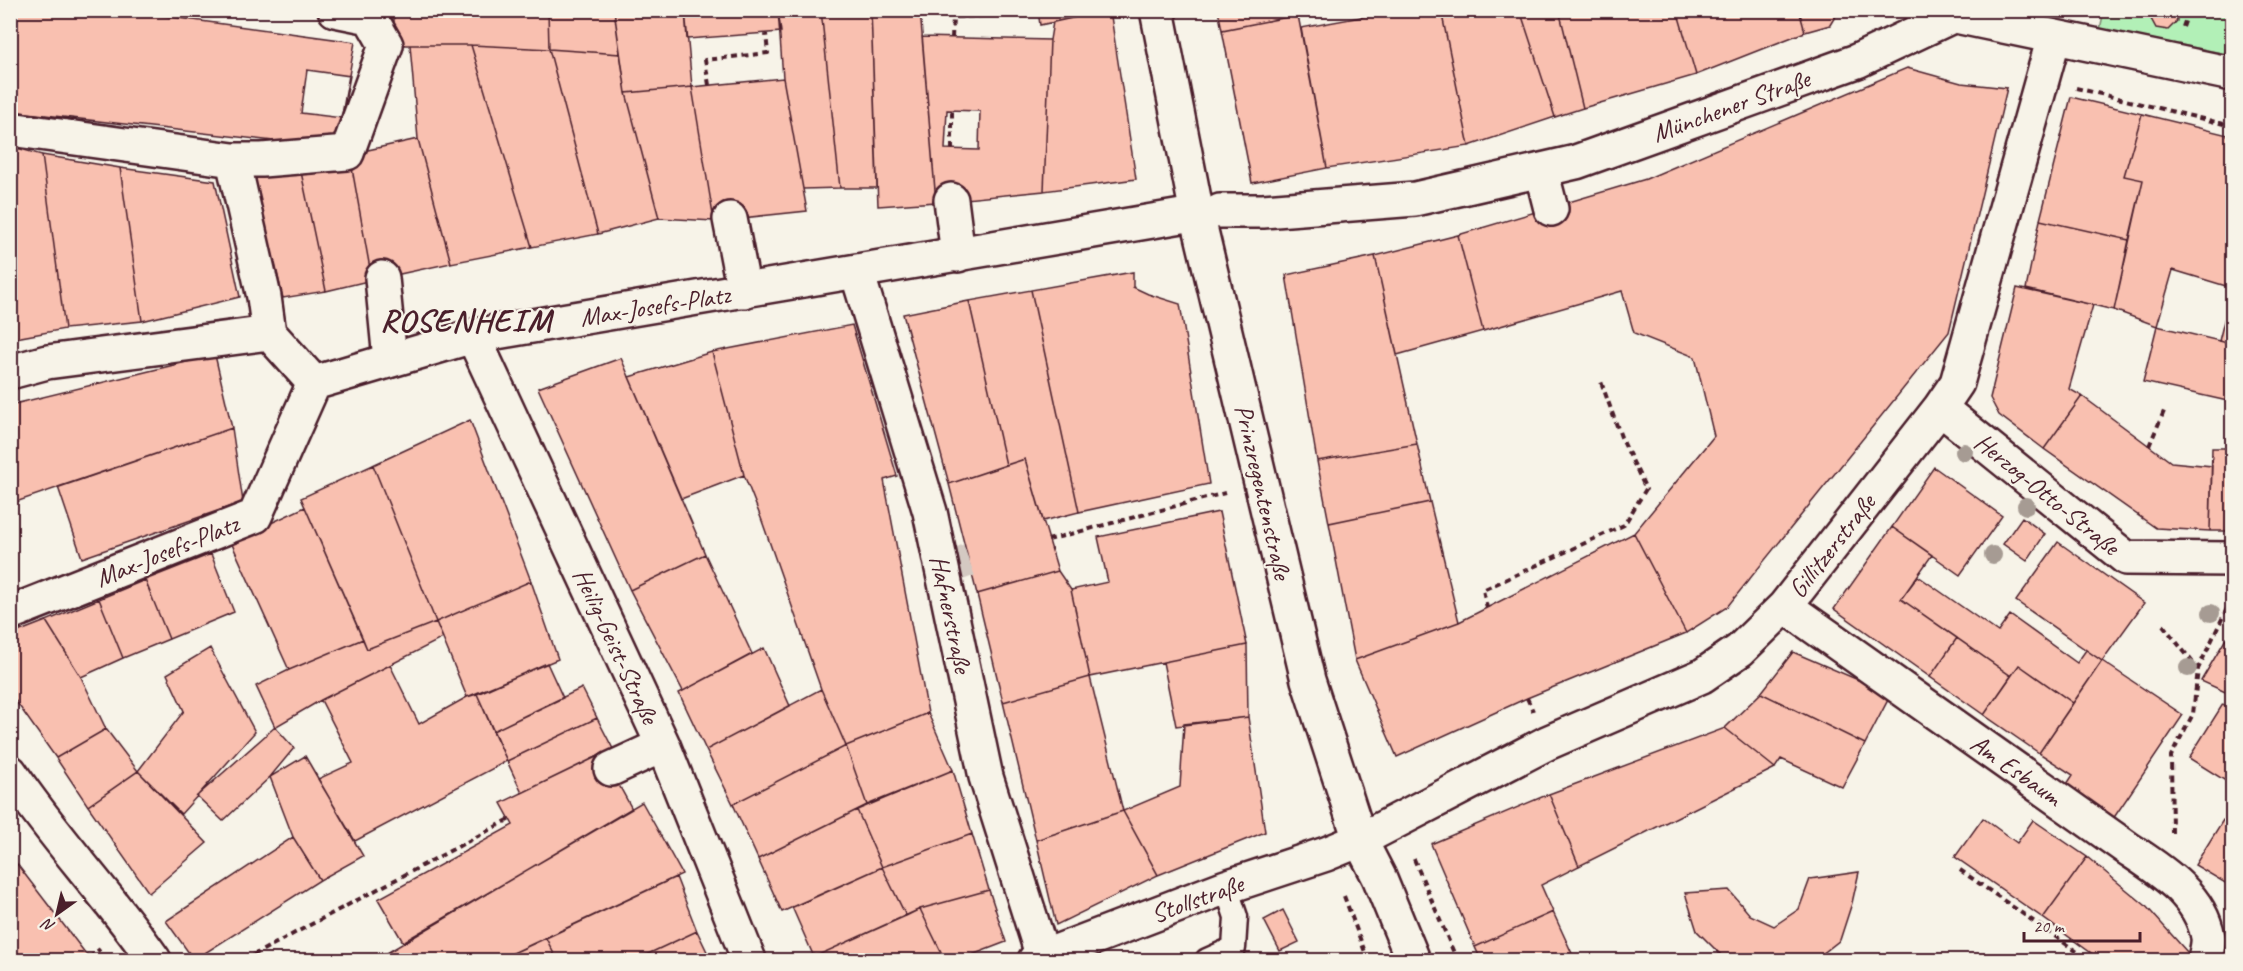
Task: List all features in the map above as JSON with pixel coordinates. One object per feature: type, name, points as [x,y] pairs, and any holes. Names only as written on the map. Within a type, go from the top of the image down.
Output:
[{"type":"street","points":[[10,129],[233,160],[346,153],[386,45],[370,16],[335,10]]},
{"type":"street","name":"Prinzregentenstraße","points":[[1157,10],[1197,214],[1305,669],[1360,840],[1379,877],[1413,960]]},
{"type":"street","name":"Münchener Straße","points":[[1220,212],[1263,211],[1415,199],[1576,162],[1857,61],[1939,13],[2232,74]]},
{"type":"street","name":"Gillitzerstraße","points":[[1360,840],[1546,743],[1702,676],[1740,650],[1785,606],[1940,408],[1957,383],[2054,37]]},
{"type":"street","points":[[233,160],[264,297],[269,333],[314,383]]},
{"type":"street","points":[[1541,170],[1551,208]]},
{"type":"street","points":[[951,200],[958,255]]},
{"type":"street","name":"Max-Josefs-Platz","points":[[10,613],[255,516],[314,383],[473,336],[1182,216]]},
{"type":"street","name":"Max-Josefs-Platz","points":[[730,219],[744,291]]},
{"type":"street","name":"Hafnerstraße","points":[[857,272],[930,512],[986,777],[1039,959]]},
{"type":"street","points":[[382,278],[390,360]]},
{"type":"street","points":[[10,372],[47,362],[269,333]]},
{"type":"street","name":"Heilig-Geist-Straße","points":[[473,336],[663,746],[749,960]]},
{"type":"street","name":"Herzog-Otto-Straße","points":[[1940,408],[2126,558],[2232,559]]},
{"type":"street","name":"Am Esbaum","points":[[1785,606],[2127,849],[2173,879],[2199,912],[2208,939],[2205,960]]},
{"type":"street","points":[[611,769],[663,746]]},
{"type":"street","points":[[10,772],[33,807],[130,926],[154,960]]},
{"type":"street","name":"Stollstraße","points":[[1039,959],[1226,887],[1326,854],[1360,840]]},
{"type":"lane","points":[[1207,960],[1234,948],[1236,917],[1226,887]]},
{"type":"path","points":[[952,10],[952,38]]},
{"type":"path","points":[[953,17],[1039,14]]},
{"type":"path","points":[[709,85],[705,60],[768,53],[766,34]]},
{"type":"path","points":[[2043,80],[2232,126]]},
{"type":"path","points":[[952,111],[952,149]]},
{"type":"path","points":[[1487,608],[1483,590],[1624,525],[1646,489],[1621,437],[1600,379]]},
{"type":"path","points":[[2149,446],[2165,409]]},
{"type":"path","points":[[1048,540],[1234,490]]},
{"type":"path","points":[[2173,879],[2171,756],[2193,714],[2198,669],[2232,598]]},
{"type":"path","points":[[2163,625],[2198,669]]},
{"type":"path","points":[[244,960],[510,819]]},
{"type":"path","points":[[1411,852],[1457,960]]},
{"type":"path","points":[[1960,870],[2089,960]]},
{"type":"path","points":[[1342,891],[1368,960]]},
{"type":"green space","points":[[2104,11],[2232,11],[2232,55],[2100,29]]},
{"type":"building","points":[[10,10],[120,10],[355,42],[336,148],[10,111]]},
{"type":"building","points":[[394,10],[548,10],[549,49],[471,45],[394,45]]},
{"type":"building","points":[[548,10],[614,10],[620,54],[549,49]]},
{"type":"building","points":[[614,10],[685,10],[692,87],[626,93]]},
{"type":"building","points":[[685,10],[778,10],[781,32],[687,39]]},
{"type":"building","points":[[778,10],[821,10],[840,188],[803,189],[783,78]]},
{"type":"building","points":[[821,10],[871,10],[877,188],[840,188]]},
{"type":"building","points":[[871,10],[920,10],[936,202],[878,206]]},
{"type":"building","points":[[1038,10],[1109,10],[1040,25]]},
{"type":"building","points":[[1110,10],[1136,179],[1044,191],[1050,40],[1053,22]]},
{"type":"building","points":[[1218,10],[1297,10],[1298,15],[1222,30]]},
{"type":"building","points":[[1399,10],[1441,10],[1469,146],[1327,168],[1301,28]]},
{"type":"building","points":[[1441,10],[1520,10],[1555,117],[1469,146]]},
{"type":"building","points":[[1520,10],[1559,10],[1583,108],[1555,117]]},
{"type":"building","points":[[1559,10],[1677,10],[1696,75],[1583,108]]},
{"type":"building","points":[[1677,10],[1799,10],[1805,32],[1696,75]]},
{"type":"building","points":[[1799,10],[1839,10],[1830,25],[1805,32]]},
{"type":"building","points":[[2152,10],[2176,10],[2177,21],[2168,30],[2156,28],[2150,17]]},
{"type":"building","points":[[1298,15],[1327,168],[1252,183],[1222,30]]},
{"type":"building","points":[[922,37],[1050,40],[1044,191],[936,202]],"holes":[[[947,110],[980,111],[979,150],[945,149]]]},
{"type":"building","points":[[410,45],[471,45],[532,247],[451,263],[418,139]]},
{"type":"building","points":[[471,45],[549,49],[598,234],[532,247]]},
{"type":"building","points":[[549,49],[620,54],[626,93],[659,218],[598,234]]},
{"type":"building","points":[[1907,68],[1961,83],[2007,88],[1949,332],[1727,607],[1686,633],[1634,533],[1714,436],[1695,357],[1634,333],[1622,291],[1483,331],[1458,235],[1646,179]]},
{"type":"building","points":[[307,70],[350,76],[342,118],[301,113]]},
{"type":"building","points":[[783,78],[807,211],[714,221],[692,87]]},
{"type":"building","points":[[692,87],[714,221],[659,218],[626,93]]},
{"type":"building","points":[[2071,97],[2142,114],[2124,176],[2143,180],[2129,240],[2040,220]]},
{"type":"building","points":[[2142,114],[2232,136],[2232,255],[2226,286],[2173,270],[2157,326],[2114,310],[2143,180],[2124,176]]},
{"type":"building","points":[[418,139],[451,263],[372,280],[350,157],[359,152]]},
{"type":"building","points":[[10,146],[42,155],[65,329],[10,339]]},
{"type":"building","points":[[42,155],[120,168],[142,321],[65,329]]},
{"type":"building","points":[[350,157],[372,280],[326,291],[300,167]]},
{"type":"building","points":[[300,167],[326,291],[283,298],[254,178]]},
{"type":"building","points":[[120,168],[215,181],[240,297],[142,321]]},
{"type":"building","points":[[2040,220],[2129,240],[2114,310],[2026,289]]},
{"type":"building","points":[[1458,235],[1483,331],[1397,355],[1375,256]]},
{"type":"building","points":[[1375,256],[1417,444],[1317,461],[1286,275]]},
{"type":"building","points":[[1133,272],[1133,287],[1180,304],[1209,484],[1079,512],[1031,290]]},
{"type":"building","points":[[2017,288],[2093,305],[2069,389],[2082,396],[2044,449],[1999,415],[1990,398]]},
{"type":"building","points":[[2232,289],[2232,344],[2219,341]]},
{"type":"building","points":[[1031,290],[1079,512],[1043,521],[1025,459],[1006,465],[969,301]]},
{"type":"building","points":[[969,301],[1006,465],[949,484],[903,314]]},
{"type":"building","points":[[852,325],[897,476],[884,480],[928,713],[846,746],[821,689],[744,475],[712,352]]},
{"type":"building","points":[[2157,326],[2232,344],[2232,402],[2143,382]]},
{"type":"building","points":[[712,352],[744,475],[681,499],[629,377]]},
{"type":"building","points":[[215,355],[232,428],[10,504],[10,405]]},
{"type":"building","points":[[621,358],[705,554],[630,590],[538,388]]},
{"type":"building","points":[[2082,396],[2171,462],[2212,466],[2210,531],[2156,528],[2044,449]]},
{"type":"building","points":[[470,420],[531,581],[436,622],[373,465]]},
{"type":"building","points":[[232,428],[243,502],[82,558],[58,487]]},
{"type":"building","points":[[1417,444],[1430,502],[1329,523],[1317,461]]},
{"type":"building","points":[[2212,448],[2232,448],[2232,531],[2210,531]]},
{"type":"building","points":[[1025,459],[1058,571],[977,594],[949,484]]},
{"type":"building","points":[[373,465],[436,622],[367,649],[301,498]]},
{"type":"building","points":[[1934,467],[2002,516],[1960,575],[1892,527]]},
{"type":"building","points":[[1430,502],[1459,622],[1355,660],[1329,523]]},
{"type":"building","points":[[305,507],[363,639],[289,670],[231,542]]},
{"type":"building","points":[[1219,512],[1247,645],[1090,677],[1071,590],[1108,582],[1098,537]]},
{"type":"building","points":[[2022,517],[2045,534],[2027,561],[2003,544]]},
{"type":"building","points":[[1892,527],[1932,555],[1901,599],[1957,638],[1930,677],[1834,609]]},
{"type":"building","points":[[1634,533],[1686,633],[1527,698],[1397,757],[1355,660],[1459,622]]},
{"type":"building","points":[[2058,542],[2144,603],[2102,661],[2016,601]]},
{"type":"building","points":[[211,554],[234,612],[169,639],[145,580]]},
{"type":"building","points":[[705,554],[752,654],[683,691],[630,590]]},
{"type":"building","points":[[1058,571],[1071,590],[1090,677],[1003,702],[977,594]]},
{"type":"building","points":[[1918,576],[1998,632],[2010,615],[2077,663],[2086,650],[2102,661],[2073,703],[2019,665],[2011,676],[1901,599]]},
{"type":"building","points":[[145,580],[169,639],[123,658],[99,599]]},
{"type":"building","points":[[531,581],[558,659],[467,697],[436,622]]},
{"type":"building","points":[[99,599],[123,658],[81,677],[46,621]]},
{"type":"building","points":[[46,621],[81,677],[106,729],[56,758],[10,693],[10,635]]},
{"type":"building","points":[[436,622],[443,638],[321,700],[275,727],[256,686],[363,639],[367,649]]},
{"type":"building","points":[[2227,637],[2232,639],[2232,695],[2201,681]]},
{"type":"building","points":[[1957,638],[2011,676],[1984,715],[1930,677]]},
{"type":"building","points":[[1247,645],[1248,717],[1176,726],[1163,662]]},
{"type":"building","points":[[210,648],[255,732],[181,814],[138,771],[184,711],[167,674]]},
{"type":"building","points":[[764,648],[790,706],[706,750],[679,693]]},
{"type":"building","points":[[1793,652],[1891,694],[1865,744],[1761,693]]},
{"type":"building","points":[[2102,661],[2183,715],[2113,819],[2065,787],[2073,775],[2039,753]]},
{"type":"building","points":[[547,663],[563,698],[493,731],[477,694]]},
{"type":"building","points":[[390,665],[419,724],[467,697],[477,694],[507,761],[355,841],[318,779],[353,763],[321,700]]},
{"type":"building","points":[[2019,665],[2073,703],[2039,753],[1984,715]]},
{"type":"building","points":[[1090,677],[1123,811],[1036,840],[1003,702]]},
{"type":"building","points":[[582,688],[597,718],[507,761],[493,731]]},
{"type":"building","points":[[821,689],[846,746],[733,804],[706,750]]},
{"type":"building","points":[[1761,693],[1865,744],[1842,787],[1781,759],[1775,768],[1725,728]]},
{"type":"building","points":[[2223,704],[2232,710],[2232,785],[2189,758]]},
{"type":"building","points":[[928,713],[953,770],[867,805],[846,746]]},
{"type":"building","points":[[1248,717],[1265,832],[1158,875],[1123,811],[1180,787],[1184,724]]},
{"type":"building","points":[[597,718],[613,749],[522,793],[507,761]]},
{"type":"building","points":[[275,727],[294,748],[270,777],[223,821],[197,796]]},
{"type":"building","points":[[1725,728],[1775,768],[1579,866],[1549,794]]},
{"type":"building","points":[[106,729],[138,771],[88,806],[56,758]]},
{"type":"building","points":[[846,746],[867,805],[758,859],[733,804]]},
{"type":"building","points":[[602,754],[632,809],[403,942],[378,899],[513,825],[501,803]]},
{"type":"building","points":[[305,756],[363,856],[320,880],[293,837],[270,777]]},
{"type":"building","points":[[953,770],[972,834],[882,867],[857,810]]},
{"type":"building","points":[[138,771],[207,843],[149,893],[88,806]]},
{"type":"building","points":[[1549,794],[1579,866],[1541,885],[1553,912],[1475,947],[1431,844]]},
{"type":"building","points":[[642,802],[682,874],[498,960],[375,960]]},
{"type":"building","points":[[857,810],[882,867],[782,912],[758,859]]},
{"type":"building","points":[[1123,811],[1158,875],[1056,925],[1036,840]]},
{"type":"building","points":[[1983,818],[2017,843],[2033,820],[2087,857],[2043,918],[1955,857]]},
{"type":"building","points":[[2223,820],[2232,826],[2232,887],[2195,865]]},
{"type":"building","points":[[972,834],[989,890],[920,909],[906,916],[882,867]]},
{"type":"building","points":[[293,837],[320,880],[194,960],[166,921]]},
{"type":"building","points":[[10,855],[89,958],[91,960],[10,960]]},
{"type":"building","points":[[2087,857],[2145,905],[2188,953],[2182,960],[2101,960],[2043,918]]},
{"type":"building","points":[[882,867],[906,916],[814,957],[792,907]]},
{"type":"building","points":[[1859,872],[1840,940],[1817,958],[1809,960],[1737,960],[1723,957],[1697,931],[1685,893],[1729,890],[1750,915],[1774,926],[1799,909],[1810,879]]},
{"type":"building","points":[[676,877],[697,931],[635,960],[557,960],[546,938]]},
{"type":"building","points":[[989,890],[1006,942],[959,960],[945,960],[920,909]]},
{"type":"building","points":[[920,909],[945,960],[816,960],[814,957]]},
{"type":"building","points":[[1283,910],[1299,942],[1280,951],[1264,920]]},
{"type":"building","points":[[1553,912],[1575,960],[1481,960],[1475,947]]},
{"type":"building","points":[[697,931],[711,960],[635,960]]},
{"type":"building","points":[[546,938],[557,960],[498,960]]},
{"type":"tunnel","points":[[942,570],[969,560]]},
{"type":"district","name":"ROSENHEIM","points":[[466,320]]}]
